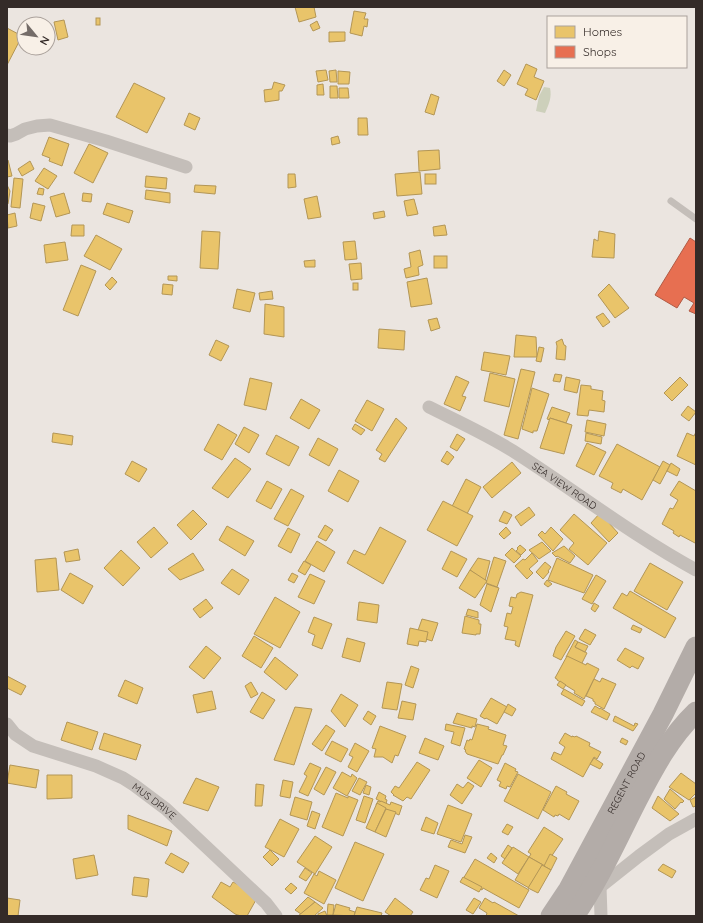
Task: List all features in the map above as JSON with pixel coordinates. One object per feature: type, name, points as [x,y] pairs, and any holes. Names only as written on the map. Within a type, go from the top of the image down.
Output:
[{"type":"main road","name":"REGENT ROAD","points":[[551,916],[569,889],[663,714],[696,647]]},
{"type":"main road","name":"REGENT ROAD","points":[[574,916],[600,882],[653,769],[670,743],[696,712]]},
{"type":"street","points":[[7,135],[10,136],[25,129],[37,126],[50,125],[106,141],[186,167]]},
{"type":"street","name":"SEA VIEW ROAD","points":[[429,407],[486,435],[512,450],[613,519],[696,570]]},
{"type":"street","name":"MUS DRIVE","points":[[7,724],[15,734],[33,746],[96,766],[123,778],[134,785],[166,809],[266,902],[276,916]]},
{"type":"street","points":[[600,882],[669,834],[696,819]]},
{"type":"street","points":[[588,852],[600,882],[601,916]]},
{"type":"lane","points":[[671,201],[696,219]]},
{"type":"green space","points":[[544,87],[550,88],[551,91],[550,100],[545,113],[536,111],[539,96]]},
{"type":"building: Homes","points":[[295,7],[314,7],[316,17],[299,22]]},
{"type":"building: Homes","points":[[354,11],[366,13],[364,19],[368,19],[367,27],[364,26],[362,36],[350,33]]},
{"type":"building: Homes","points":[[96,18],[100,18],[100,25],[96,25]]},
{"type":"building: Homes","points":[[64,20],[68,37],[58,40],[56,22]]},
{"type":"building: Homes","points":[[317,21],[320,28],[313,31],[310,25]]},
{"type":"building: Homes","points":[[7,28],[16,33],[16,48],[7,65]]},
{"type":"building: Homes","points":[[329,32],[345,32],[345,41],[329,42]]},
{"type":"building: Homes","points":[[526,64],[537,69],[534,77],[544,81],[536,100],[525,95],[528,89],[517,84]]},
{"type":"building: Homes","points":[[326,70],[328,80],[318,82],[316,71]]},
{"type":"building: Homes","points":[[336,70],[337,82],[330,82],[329,71]]},
{"type":"building: Homes","points":[[504,70],[511,75],[504,86],[497,81]]},
{"type":"building: Homes","points":[[338,71],[350,72],[349,84],[338,84]]},
{"type":"building: Homes","points":[[274,82],[285,85],[282,91],[279,91],[279,100],[265,102],[264,90],[272,89]]},
{"type":"building: Homes","points":[[134,83],[165,98],[147,133],[116,117]]},
{"type":"building: Homes","points":[[323,84],[324,95],[317,95],[317,85]]},
{"type":"building: Homes","points":[[330,86],[337,86],[338,98],[330,98]]},
{"type":"building: Homes","points":[[339,88],[348,88],[349,98],[339,98]]},
{"type":"building: Homes","points":[[431,94],[439,97],[434,115],[425,112]]},
{"type":"building: Homes","points":[[189,113],[200,118],[195,130],[184,125]]},
{"type":"building: Homes","points":[[358,118],[367,118],[368,135],[358,135]]},
{"type":"building: Homes","points":[[338,136],[340,143],[332,145],[331,138]]},
{"type":"building: Homes","points":[[49,137],[69,144],[62,166],[49,161],[50,158],[42,155]]},
{"type":"building: Homes","points":[[89,144],[108,153],[93,183],[74,173]]},
{"type":"building: Homes","points":[[439,150],[440,169],[419,171],[418,151]]},
{"type":"building: Homes","points":[[7,160],[12,176],[7,177]]},
{"type":"building: Homes","points":[[30,161],[34,169],[22,176],[18,169]]},
{"type":"building: Homes","points":[[44,168],[57,176],[48,189],[35,181]]},
{"type":"building: Homes","points":[[420,172],[422,194],[397,196],[395,174]]},
{"type":"building: Homes","points":[[288,174],[295,174],[296,187],[288,188]]},
{"type":"building: Homes","points":[[425,174],[436,174],[436,184],[425,184]]},
{"type":"building: Homes","points":[[146,176],[167,178],[166,189],[145,187]]},
{"type":"building: Homes","points":[[14,178],[23,179],[20,208],[11,207]]},
{"type":"building: Homes","points":[[7,185],[10,191],[7,205]]},
{"type":"building: Homes","points":[[195,185],[216,186],[215,194],[194,192]]},
{"type":"building: Homes","points":[[39,188],[44,189],[43,195],[37,194]]},
{"type":"building: Homes","points":[[146,190],[170,193],[170,203],[145,199]]},
{"type":"building: Homes","points":[[64,193],[70,213],[56,217],[50,197]]},
{"type":"building: Homes","points":[[83,193],[92,194],[91,202],[82,201]]},
{"type":"building: Homes","points":[[317,196],[321,217],[308,219],[304,199]]},
{"type":"building: Homes","points":[[414,199],[418,214],[407,216],[404,201]]},
{"type":"building: Homes","points":[[33,203],[45,206],[41,221],[30,218]]},
{"type":"building: Homes","points":[[107,203],[133,211],[129,223],[103,214]]},
{"type":"building: Homes","points":[[384,211],[385,217],[374,219],[373,213]]},
{"type":"building: Homes","points":[[15,213],[17,226],[8,228],[7,215]]},
{"type":"building: Homes","points":[[72,225],[84,225],[84,236],[71,236]]},
{"type":"building: Homes","points":[[445,225],[447,235],[434,236],[433,227]]},
{"type":"building: Homes","points":[[202,231],[220,232],[218,269],[200,268]]},
{"type":"building: Homes","points":[[599,231],[615,234],[614,258],[592,257],[594,239],[598,241]]},
{"type":"building: Homes","points":[[96,235],[122,249],[110,270],[84,256]]},
{"type":"building: Homes","points":[[355,241],[357,259],[345,260],[343,242]]},
{"type":"building: Homes","points":[[65,242],[68,260],[46,263],[44,245]]},
{"type":"building: Homes","points":[[420,250],[423,265],[418,267],[419,275],[406,278],[404,269],[411,267],[409,253]]},
{"type":"building: Homes","points":[[434,256],[447,256],[447,268],[434,268]]},
{"type":"building: Homes","points":[[315,260],[315,267],[305,267],[304,261]]},
{"type":"building: Homes","points":[[361,263],[362,279],[351,280],[349,264]]},
{"type":"building: Homes","points":[[81,265],[96,271],[78,316],[63,310]]},
{"type":"building: Homes","points":[[168,276],[177,276],[177,281],[168,280]]},
{"type":"building: Homes","points":[[112,277],[117,282],[110,290],[105,285]]},
{"type":"building: Homes","points":[[427,278],[432,304],[411,307],[407,282]]},
{"type":"building: Homes","points":[[353,283],[358,283],[358,290],[353,290]]},
{"type":"building: Homes","points":[[163,284],[173,285],[172,295],[162,294]]},
{"type":"building: Homes","points":[[609,284],[629,308],[615,318],[598,295]]},
{"type":"building: Homes","points":[[237,289],[255,293],[250,312],[233,308]]},
{"type":"building: Homes","points":[[272,291],[273,299],[260,300],[259,293]]},
{"type":"building: Homes","points":[[265,304],[284,307],[284,337],[264,334]]},
{"type":"building: Homes","points":[[603,313],[610,322],[603,327],[596,317]]},
{"type":"building: Homes","points":[[437,318],[440,328],[431,331],[428,320]]},
{"type":"building: Homes","points":[[379,329],[405,331],[404,350],[378,348]]},
{"type":"building: Homes","points":[[516,335],[536,337],[537,357],[514,357]]},
{"type":"building: Homes","points":[[562,339],[564,345],[566,346],[565,360],[556,359],[556,342]]},
{"type":"building: Homes","points":[[216,340],[229,346],[221,361],[209,355]]},
{"type":"building: Homes","points":[[539,347],[544,348],[541,362],[536,361]]},
{"type":"building: Homes","points":[[484,352],[510,356],[506,375],[481,370]]},
{"type":"building: Homes","points":[[521,369],[535,372],[518,439],[504,435]]},
{"type":"building: Homes","points":[[490,373],[515,379],[509,407],[484,401]]},
{"type":"building: Homes","points":[[555,374],[562,375],[560,382],[553,381]]},
{"type":"building: Homes","points":[[456,376],[469,382],[462,396],[466,397],[460,411],[444,404]]},
{"type":"building: Homes","points":[[566,377],[580,380],[577,393],[564,390]]},
{"type":"building: Homes","points":[[680,377],[688,385],[672,401],[664,393]]},
{"type":"building: Homes","points":[[250,378],[272,383],[266,410],[244,405]]},
{"type":"building: Homes","points":[[581,385],[591,386],[591,389],[603,391],[602,400],[605,401],[604,412],[589,410],[588,416],[577,415]]},
{"type":"building: Homes","points":[[532,388],[549,394],[537,431],[533,431],[533,433],[522,429]]},
{"type":"building: Homes","points":[[301,399],[320,410],[309,429],[290,418]]},
{"type":"building: Homes","points":[[367,400],[384,409],[372,431],[355,421]]},
{"type":"building: Homes","points":[[688,406],[696,412],[689,421],[681,415]]},
{"type":"building: Homes","points":[[552,407],[570,413],[566,423],[550,418],[550,420],[547,419]]},
{"type":"building: Homes","points":[[396,418],[407,428],[385,462],[379,459],[382,454],[376,450]]},
{"type":"building: Homes","points":[[550,418],[572,425],[564,454],[540,448]]},
{"type":"building: Homes","points":[[587,420],[606,424],[604,436],[585,432]]},
{"type":"building: Homes","points":[[218,424],[237,435],[222,460],[204,450]]},
{"type":"building: Homes","points":[[355,424],[365,430],[361,435],[352,429]]},
{"type":"building: Homes","points":[[244,427],[259,435],[249,453],[235,444]]},
{"type":"building: Homes","points":[[696,432],[696,465],[677,456],[687,433],[694,436]]},
{"type":"building: Homes","points":[[53,433],[73,436],[72,445],[52,442]]},
{"type":"building: Homes","points":[[586,433],[602,437],[601,444],[585,441]]},
{"type":"building: Homes","points":[[457,434],[465,439],[457,451],[450,447]]},
{"type":"building: Homes","points":[[276,435],[299,447],[289,466],[266,454]]},
{"type":"building: Homes","points":[[318,438],[338,449],[329,466],[309,455]]},
{"type":"building: Homes","points":[[587,443],[606,452],[594,475],[576,466]]},
{"type":"building: Homes","points":[[617,444],[660,467],[642,500],[623,489],[621,493],[611,488],[613,483],[599,476]]},
{"type":"building: Homes","points":[[447,451],[454,457],[448,465],[441,461]]},
{"type":"building: Homes","points":[[235,458],[251,469],[228,498],[212,488]]},
{"type":"building: Homes","points":[[132,461],[147,469],[139,482],[125,474]]},
{"type":"building: Homes","points":[[663,461],[670,465],[660,484],[653,480]]},
{"type":"building: Homes","points":[[512,462],[521,473],[492,498],[483,487]]},
{"type":"building: Homes","points":[[671,463],[680,469],[677,476],[667,471]]},
{"type":"building: Homes","points":[[339,470],[359,481],[348,502],[328,491]]},
{"type":"building: Homes","points":[[466,479],[481,487],[457,533],[442,526]]},
{"type":"building: Homes","points":[[267,481],[282,489],[271,509],[256,501]]},
{"type":"building: Homes","points":[[679,481],[696,491],[696,543],[680,535],[679,537],[673,533],[674,531],[662,524],[670,508],[673,509],[678,500],[670,495]]},
{"type":"building: Homes","points":[[291,489],[304,496],[288,526],[274,519]]},
{"type":"building: Homes","points":[[443,501],[473,516],[457,546],[427,530]]},
{"type":"building: Homes","points":[[529,507],[535,515],[521,526],[515,517]]},
{"type":"building: Homes","points":[[193,510],[207,524],[191,540],[177,525]]},
{"type":"building: Homes","points":[[504,511],[512,515],[507,524],[499,521]]},
{"type":"building: Homes","points":[[600,513],[618,533],[609,542],[591,523]]},
{"type":"building: Homes","points":[[574,514],[607,543],[588,565],[569,549],[574,543],[560,530]]},
{"type":"building: Homes","points":[[325,525],[333,530],[326,541],[318,537]]},
{"type":"building: Homes","points":[[227,526],[254,541],[245,556],[219,540]]},
{"type":"building: Homes","points":[[154,527],[168,543],[151,558],[137,542]]},
{"type":"building: Homes","points":[[380,527],[406,541],[383,584],[347,563],[354,550],[365,555]]},
{"type":"building: Homes","points":[[506,527],[511,533],[504,539],[499,534]]},
{"type":"building: Homes","points":[[551,527],[563,539],[553,551],[538,535],[542,531],[545,534]]},
{"type":"building: Homes","points":[[288,528],[300,534],[291,553],[278,546]]},
{"type":"building: Homes","points":[[317,541],[335,552],[324,572],[305,561]]},
{"type":"building: Homes","points":[[542,542],[551,551],[539,559],[529,550]]},
{"type":"building: Homes","points":[[520,545],[526,550],[521,555],[516,551]]},
{"type":"building: Homes","points":[[564,546],[575,556],[570,563],[557,556],[556,557],[552,553]]},
{"type":"building: Homes","points":[[512,548],[521,556],[514,563],[505,555]]},
{"type":"building: Homes","points":[[78,549],[80,560],[66,562],[64,552]]},
{"type":"building: Homes","points":[[121,550],[140,568],[123,586],[104,568]]},
{"type":"building: Homes","points":[[451,551],[467,559],[457,577],[442,569]]},
{"type":"building: Homes","points":[[193,553],[204,570],[180,580],[168,569]]},
{"type":"building: Homes","points":[[532,553],[538,561],[529,569],[533,573],[527,579],[515,566],[523,559],[525,560]]},
{"type":"building: Homes","points":[[494,557],[506,561],[497,587],[486,583]]},
{"type":"building: Homes","points":[[56,558],[59,590],[37,592],[35,560]]},
{"type":"building: Homes","points":[[478,558],[490,561],[485,581],[470,570]]},
{"type":"building: Homes","points":[[557,558],[593,575],[584,593],[548,580]]},
{"type":"building: Homes","points":[[304,561],[311,565],[305,575],[298,571]]},
{"type":"building: Homes","points":[[545,562],[551,567],[543,579],[536,572]]},
{"type":"building: Homes","points":[[650,563],[683,582],[667,610],[634,591]]},
{"type":"building: Homes","points":[[232,569],[249,580],[239,595],[221,583]]},
{"type":"building: Homes","points":[[470,570],[487,581],[475,598],[459,588]]},
{"type":"building: Homes","points":[[70,573],[93,586],[83,604],[61,590]]},
{"type":"building: Homes","points":[[292,573],[298,576],[294,583],[288,580]]},
{"type":"building: Homes","points":[[310,574],[325,581],[314,604],[298,597]]},
{"type":"building: Homes","points":[[596,575],[606,581],[592,604],[582,599]]},
{"type":"building: Homes","points":[[547,580],[552,584],[548,587],[544,584]]},
{"type":"building: Homes","points":[[487,584],[499,588],[491,612],[480,605]]},
{"type":"building: Homes","points":[[630,591],[676,618],[665,638],[613,608],[622,593],[627,596]]},
{"type":"building: Homes","points":[[521,592],[533,595],[519,647],[515,645],[516,641],[505,639],[508,627],[504,626],[507,613],[511,614],[513,607],[509,606],[511,597],[516,598],[517,594]]},
{"type":"building: Homes","points":[[275,597],[300,612],[280,648],[254,634]]},
{"type":"building: Homes","points":[[206,599],[213,608],[200,618],[193,609]]},
{"type":"building: Homes","points":[[359,602],[379,605],[377,623],[357,620]]},
{"type":"building: Homes","points":[[594,603],[599,606],[595,612],[591,609]]},
{"type":"building: Homes","points":[[468,609],[478,612],[478,618],[466,615]]},
{"type":"building: Homes","points":[[465,616],[479,620],[479,624],[481,624],[480,634],[476,635],[462,633]]},
{"type":"building: Homes","points":[[314,617],[332,624],[322,649],[312,645],[315,635],[308,632]]},
{"type":"building: Homes","points":[[422,619],[438,623],[432,641],[416,636]]},
{"type":"building: Homes","points":[[633,625],[642,629],[640,633],[631,629]]},
{"type":"building: Homes","points":[[410,628],[428,632],[426,642],[419,641],[418,646],[407,644]]},
{"type":"building: Homes","points":[[585,629],[596,635],[590,645],[579,639]]},
{"type":"building: Homes","points":[[566,631],[575,636],[561,660],[553,656],[556,647]]},
{"type":"building: Homes","points":[[254,636],[273,648],[261,668],[242,656]]},
{"type":"building: Homes","points":[[347,638],[365,643],[360,662],[342,657]]},
{"type":"building: Homes","points":[[575,640],[578,642],[575,647],[587,653],[581,665],[566,657]]},
{"type":"building: Homes","points":[[578,642],[588,646],[585,652],[575,647]]},
{"type":"building: Homes","points":[[206,646],[221,658],[204,679],[189,667]]},
{"type":"building: Homes","points":[[625,648],[644,658],[638,669],[632,666],[630,668],[617,660]]},
{"type":"building: Homes","points":[[567,656],[599,669],[584,699],[574,693],[575,691],[555,678]]},
{"type":"building: Homes","points":[[275,657],[298,675],[286,690],[264,672]]},
{"type":"building: Homes","points":[[411,666],[419,669],[413,688],[405,685]]},
{"type":"building: Homes","points":[[7,676],[26,686],[21,695],[7,688]]},
{"type":"building: Homes","points":[[602,678],[616,684],[604,709],[595,704],[593,699],[586,696],[594,679],[600,682]]},
{"type":"building: Homes","points":[[125,680],[143,688],[137,704],[118,696]]},
{"type":"building: Homes","points":[[560,681],[566,685],[563,689],[557,685]]},
{"type":"building: Homes","points":[[251,682],[258,694],[251,698],[245,686]]},
{"type":"building: Homes","points":[[387,682],[402,684],[397,710],[382,708]]},
{"type":"building: Homes","points":[[564,689],[585,701],[582,706],[561,694]]},
{"type":"building: Homes","points":[[212,691],[216,709],[197,713],[193,695]]},
{"type":"building: Homes","points":[[262,692],[275,700],[263,719],[250,712]]},
{"type":"building: Homes","points":[[341,694],[358,705],[345,727],[331,711]]},
{"type":"building: Homes","points":[[491,698],[507,707],[497,724],[480,716]]},
{"type":"building: Homes","points":[[402,701],[416,704],[413,720],[398,718]]},
{"type":"building: Homes","points":[[508,704],[516,709],[512,716],[504,712]]},
{"type":"building: Homes","points":[[595,706],[610,714],[607,720],[591,712]]},
{"type":"building: Homes","points":[[295,707],[312,709],[294,765],[274,760]]},
{"type":"building: Homes","points":[[368,711],[376,716],[371,725],[363,719]]},
{"type":"building: Homes","points":[[457,713],[477,719],[475,727],[472,726],[472,728],[453,723]]},
{"type":"building: Homes","points":[[615,716],[634,726],[635,723],[638,724],[633,731],[613,721]]},
{"type":"building: Homes","points":[[67,722],[98,732],[92,750],[61,740]]},
{"type":"building: Homes","points":[[446,724],[465,728],[460,746],[451,743],[454,732],[445,730]]},
{"type":"building: Homes","points":[[477,724],[489,727],[488,729],[506,735],[503,745],[507,746],[498,764],[467,754],[465,751],[466,750],[464,749],[467,740],[472,740]]},
{"type":"building: Homes","points":[[326,725],[335,731],[322,751],[312,744]]},
{"type":"building: Homes","points":[[380,726],[406,736],[398,756],[395,755],[392,763],[383,757],[374,757],[376,749],[372,748]]},
{"type":"building: Homes","points":[[104,733],[141,745],[136,760],[99,749]]},
{"type":"building: Homes","points":[[565,733],[572,737],[576,736],[590,743],[589,746],[601,752],[597,759],[594,757],[583,777],[551,759],[554,752],[561,755],[565,747],[559,743]]},
{"type":"building: Homes","points":[[425,738],[444,746],[438,760],[419,753]]},
{"type":"building: Homes","points":[[622,738],[628,741],[626,745],[620,742]]},
{"type":"building: Homes","points":[[332,741],[348,749],[341,762],[325,754]]},
{"type":"building: Homes","points":[[355,743],[369,751],[357,772],[348,767],[353,757],[349,755]]},
{"type":"building: Homes","points":[[594,758],[603,764],[600,769],[590,764]]},
{"type":"building: Homes","points":[[479,760],[492,768],[481,787],[467,778]]},
{"type":"building: Homes","points":[[417,762],[430,770],[411,799],[407,797],[403,801],[391,792],[395,786],[399,788]]},
{"type":"building: Homes","points":[[310,763],[321,768],[308,796],[299,792],[307,776],[304,774]]},
{"type":"building: Homes","points":[[505,763],[516,769],[515,771],[518,772],[510,787],[507,786],[506,789],[499,786],[501,782],[497,780]]},
{"type":"building: Homes","points":[[10,765],[39,770],[36,788],[7,783]]},
{"type":"building: Homes","points":[[326,767],[336,772],[324,795],[314,789]]},
{"type":"building: Homes","points":[[342,772],[351,777],[352,774],[357,778],[347,796],[333,788]]},
{"type":"building: Homes","points":[[681,773],[696,784],[696,793],[689,800],[669,787]]},
{"type":"building: Homes","points":[[518,774],[551,792],[538,819],[504,801]]},
{"type":"building: Homes","points":[[47,775],[72,775],[72,798],[47,799]]},
{"type":"building: Homes","points":[[196,778],[219,787],[208,811],[183,803]]},
{"type":"building: Homes","points":[[359,778],[367,782],[360,795],[352,791]]},
{"type":"building: Homes","points":[[283,780],[293,782],[290,798],[280,796]]},
{"type":"building: Homes","points":[[468,782],[474,786],[462,804],[450,795],[457,784],[463,788]]},
{"type":"building: Homes","points":[[256,784],[264,785],[262,806],[255,806]]},
{"type":"building: Homes","points":[[366,785],[371,787],[369,795],[363,793]]},
{"type":"building: Homes","points":[[556,786],[567,792],[566,794],[579,801],[569,820],[559,814],[558,816],[555,815],[554,817],[543,810]]},
{"type":"building: Homes","points":[[670,789],[684,801],[682,803],[681,802],[675,809],[664,799]]},
{"type":"building: Homes","points":[[379,792],[386,796],[386,804],[376,799]]},
{"type":"building: Homes","points":[[336,793],[358,800],[343,836],[322,827]]},
{"type":"building: Homes","points":[[364,796],[373,799],[365,823],[356,820]]},
{"type":"building: Homes","points":[[658,796],[679,814],[670,821],[652,808]]},
{"type":"building: Homes","points":[[295,797],[312,802],[307,820],[290,815]]},
{"type":"building: Homes","points":[[696,797],[696,806],[693,807],[690,800]]},
{"type":"building: Homes","points":[[378,801],[390,805],[391,802],[402,806],[399,815],[376,805]]},
{"type":"building: Homes","points":[[377,803],[386,808],[375,832],[366,828]]},
{"type":"building: Homes","points":[[448,805],[472,814],[461,842],[437,834]]},
{"type":"building: Homes","points":[[386,809],[396,812],[386,837],[375,832]]},
{"type":"building: Homes","points":[[312,811],[320,814],[315,829],[307,826]]},
{"type":"building: Homes","points":[[128,815],[172,831],[167,846],[128,829]]},
{"type":"building: Homes","points":[[426,817],[438,823],[434,834],[421,830]]},
{"type":"building: Homes","points":[[280,819],[299,829],[284,857],[265,847]]},
{"type":"building: Homes","points":[[507,824],[513,827],[508,835],[502,832]]},
{"type":"building: Homes","points":[[544,827],[563,839],[545,866],[529,857],[531,854],[528,852]]},
{"type":"building: Homes","points":[[465,835],[472,837],[465,853],[448,847],[451,840],[462,844]]},
{"type":"building: Homes","points":[[315,836],[332,847],[315,874],[297,862]]},
{"type":"building: Homes","points":[[355,842],[384,854],[363,901],[335,888]]},
{"type":"building: Homes","points":[[508,845],[512,848],[505,859],[501,856]]},
{"type":"building: Homes","points":[[513,847],[529,857],[518,874],[502,863]]},
{"type":"building: Homes","points":[[270,850],[279,859],[272,866],[263,857]]},
{"type":"building: Homes","points":[[171,853],[189,863],[183,873],[165,863]]},
{"type":"building: Homes","points":[[491,853],[497,858],[494,863],[487,858]]},
{"type":"building: Homes","points":[[550,854],[557,858],[551,870],[544,866]]},
{"type":"building: Homes","points":[[94,855],[98,875],[76,879],[73,859]]},
{"type":"building: Homes","points":[[529,857],[543,865],[529,888],[515,880]]},
{"type":"building: Homes","points":[[475,859],[529,890],[519,908],[483,888],[482,890],[463,879]]},
{"type":"building: Homes","points":[[663,864],[676,871],[672,878],[658,870]]},
{"type":"building: Homes","points":[[435,865],[449,871],[437,898],[420,890],[426,878],[429,879]]},
{"type":"building: Homes","points":[[542,865],[551,870],[538,893],[528,888]]},
{"type":"building: Homes","points":[[305,868],[312,873],[306,881],[299,877]]},
{"type":"building: Homes","points":[[319,871],[336,880],[324,904],[304,893],[314,874],[317,876]]},
{"type":"building: Homes","points":[[134,877],[149,879],[147,897],[132,895]]},
{"type":"building: Homes","points":[[463,877],[482,887],[479,892],[460,882]]},
{"type":"building: Homes","points":[[221,882],[230,887],[233,882],[249,890],[257,898],[247,916],[235,914],[212,897]]},
{"type":"building: Homes","points":[[291,883],[297,888],[291,894],[285,889]]},
{"type":"building: Homes","points":[[308,897],[315,902],[301,914],[295,910]]},
{"type":"building: Homes","points":[[7,898],[20,900],[18,916],[7,916]]},
{"type":"building: Homes","points":[[395,898],[413,912],[410,916],[391,916],[385,912]]},
{"type":"building: Homes","points":[[474,898],[481,902],[473,914],[466,910]]},
{"type":"building: Homes","points":[[485,898],[519,916],[486,916],[487,913],[479,908]]},
{"type":"building: Homes","points":[[315,902],[323,908],[314,916],[298,916]]},
{"type":"building: Homes","points":[[328,904],[334,905],[333,915],[327,915]]},
{"type":"building: Homes","points":[[336,904],[350,908],[349,910],[355,912],[354,916],[333,915]]},
{"type":"building: Homes","points":[[357,907],[382,913],[381,916],[354,916]]},
{"type":"building: Homes","points":[[325,911],[327,916],[318,916],[318,914]]},
{"type":"building: Shops","points":[[690,238],[696,242],[696,314],[689,311],[694,303],[684,297],[677,308],[655,295]]}]
